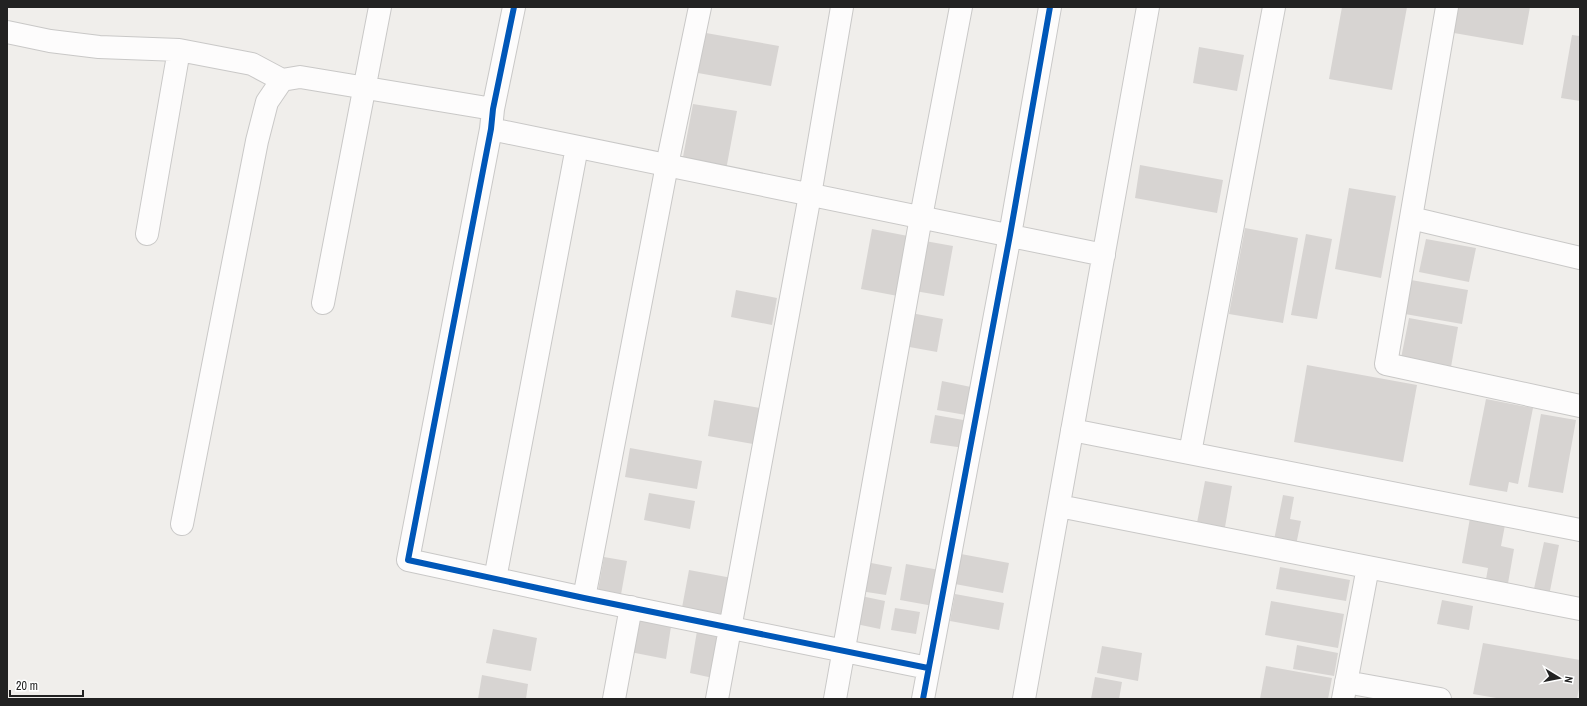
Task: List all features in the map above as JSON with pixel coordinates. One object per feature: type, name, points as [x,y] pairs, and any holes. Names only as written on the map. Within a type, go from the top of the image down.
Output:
[{"type":"street","points":[[323,303],[380,7]]},
{"type":"street","points":[[514,7],[408,560],[584,598],[928,668]]},
{"type":"street","points":[[584,598],[667,165],[700,7]]},
{"type":"street","points":[[717,699],[810,195],[842,7]]},
{"type":"street","points":[[835,699],[845,651],[921,217],[961,7]]},
{"type":"street","points":[[922,699],[1010,235],[1050,7]]},
{"type":"street","points":[[1024,699],[1148,7]]},
{"type":"street","points":[[1190,453],[1274,7]]},
{"type":"street","points":[[1447,7],[1386,364],[1580,406]]},
{"type":"street","points":[[7,32],[50,41],[99,47],[179,50],[252,64],[282,80],[300,77],[364,88],[492,119],[577,147],[1104,255]]},
{"type":"street","points":[[147,234],[179,50]]},
{"type":"street","points":[[182,524],[257,141],[266,102],[282,80]]},
{"type":"street","points":[[495,579],[577,147]]},
{"type":"street","points":[[1411,218],[1580,258]]},
{"type":"street","points":[[1072,430],[1580,530]]},
{"type":"street","points":[[1059,506],[1580,609]]},
{"type":"street","points":[[1368,567],[1345,690],[1440,699]]},
{"type":"street","points":[[614,699],[631,607]]},
{"type":"building","points":[[1342,7],[1407,7],[1392,90],[1329,79]]},
{"type":"building","points":[[1458,7],[1530,7],[1523,45],[1454,33]]},
{"type":"building","points":[[706,33],[779,46],[771,86],[698,73]]},
{"type":"building","points":[[1572,35],[1580,36],[1580,101],[1561,98]]},
{"type":"building","points":[[1199,47],[1244,55],[1237,91],[1193,83]]},
{"type":"building","points":[[693,104],[737,111],[726,170],[682,162]]},
{"type":"building","points":[[1140,165],[1223,180],[1217,213],[1135,198]]},
{"type":"building","points":[[1349,188],[1396,196],[1381,278],[1335,269]]},
{"type":"building","points":[[1245,228],[1298,238],[1283,323],[1229,314]]},
{"type":"building","points":[[872,229],[913,237],[903,297],[861,289]]},
{"type":"building","points":[[1306,234],[1332,239],[1317,319],[1291,315]]},
{"type":"building","points":[[1426,239],[1476,248],[1469,282],[1419,272]]},
{"type":"building","points":[[925,241],[953,246],[944,296],[915,291]]},
{"type":"building","points":[[1411,280],[1468,290],[1462,324],[1405,314]]},
{"type":"building","points":[[736,290],[777,298],[772,325],[731,317]]},
{"type":"building","points":[[911,313],[943,319],[937,352],[904,346]]},
{"type":"building","points":[[1409,318],[1458,327],[1451,367],[1401,358]]},
{"type":"building","points":[[1307,365],[1417,385],[1403,462],[1294,442]]},
{"type":"building","points":[[942,381],[971,387],[966,415],[937,410]]},
{"type":"building","points":[[1486,399],[1533,408],[1518,484],[1509,482],[1507,492],[1469,485]]},
{"type":"building","points":[[714,400],[760,408],[753,444],[708,436]]},
{"type":"building","points":[[1541,414],[1576,420],[1563,493],[1528,487]]},
{"type":"building","points":[[935,415],[969,421],[964,448],[930,443]]},
{"type":"building","points":[[630,448],[702,461],[697,489],[625,477]]},
{"type":"building","points":[[1205,481],[1232,486],[1224,533],[1196,528]]},
{"type":"building","points":[[649,493],[695,501],[690,529],[644,520]]},
{"type":"building","points":[[1283,495],[1294,497],[1290,519],[1301,521],[1296,545],[1274,540]]},
{"type":"building","points":[[1470,518],[1505,525],[1501,546],[1514,549],[1507,589],[1485,585],[1488,568],[1462,563]]},
{"type":"building","points":[[1544,542],[1559,545],[1548,601],[1532,598]]},
{"type":"building","points":[[961,554],[1009,563],[1003,593],[955,584]]},
{"type":"building","points":[[604,557],[627,561],[620,600],[597,596]]},
{"type":"building","points":[[866,562],[892,567],[886,595],[860,591]]},
{"type":"building","points":[[906,564],[945,571],[939,607],[900,600]]},
{"type":"building","points":[[1280,567],[1350,580],[1346,601],[1276,589]]},
{"type":"building","points":[[689,570],[732,578],[725,621],[681,613]]},
{"type":"building","points":[[955,594],[1004,603],[999,630],[950,621]]},
{"type":"building","points":[[861,596],[885,601],[880,629],[856,624]]},
{"type":"building","points":[[1442,600],[1473,606],[1469,630],[1437,624]]},
{"type":"building","points":[[1271,601],[1344,614],[1338,648],[1265,635]]},
{"type":"building","points":[[895,608],[920,612],[916,634],[891,630]]},
{"type":"building","points":[[637,613],[672,620],[666,659],[630,652]]},
{"type":"building","points":[[493,629],[537,638],[531,671],[486,663]]},
{"type":"building","points":[[697,631],[721,636],[713,678],[690,673]]},
{"type":"building","points":[[1483,643],[1580,660],[1580,683],[1577,699],[1502,699],[1473,694]]},
{"type":"building","points":[[1297,645],[1338,653],[1334,676],[1293,669]]},
{"type":"building","points":[[1102,646],[1142,653],[1138,681],[1097,673]]},
{"type":"building","points":[[1266,666],[1332,678],[1328,699],[1260,699]]},
{"type":"building","points":[[482,675],[528,684],[526,699],[478,699]]},
{"type":"building","points":[[1095,677],[1122,682],[1119,699],[1091,699]]},
{"type":"cycle path","points":[[514,7],[493,109],[491,129],[408,560],[584,598],[928,668]]},
{"type":"cycle path","points":[[923,699],[1010,235],[1050,7]]}]
